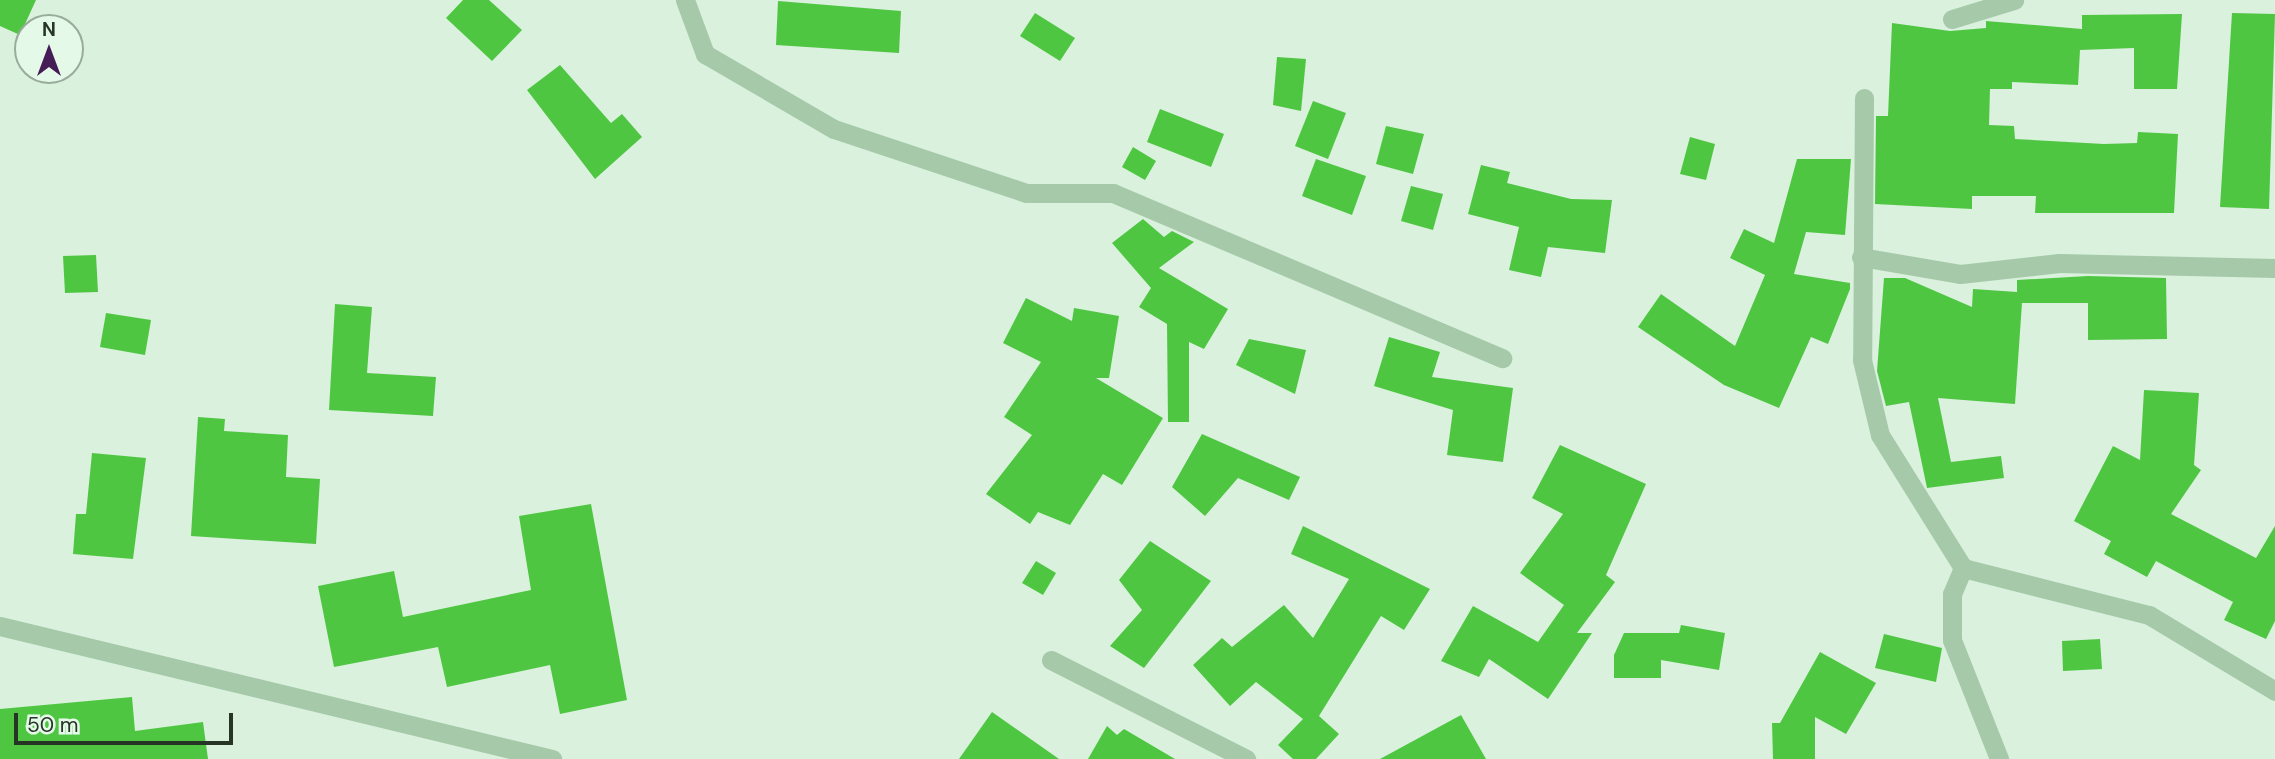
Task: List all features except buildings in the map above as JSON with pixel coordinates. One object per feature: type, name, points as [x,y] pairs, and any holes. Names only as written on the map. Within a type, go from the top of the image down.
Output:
[{"type":"street","points":[[685,0],[705,54],[834,128],[1026,193],[1113,193],[1502,358]]},
{"type":"street","points":[[1952,19],[2014,0]]},
{"type":"street","points":[[1864,97],[1861,360],[1880,435],[1963,568],[2149,615],[2275,691]]},
{"type":"street","points":[[1861,257],[1959,274],[2059,263],[2275,268]]},
{"type":"street","points":[[1963,568],[1952,594],[1952,640],[1999,759]]},
{"type":"street","points":[[0,626],[552,759]]},
{"type":"street","points":[[1051,660],[1246,759]]}]
